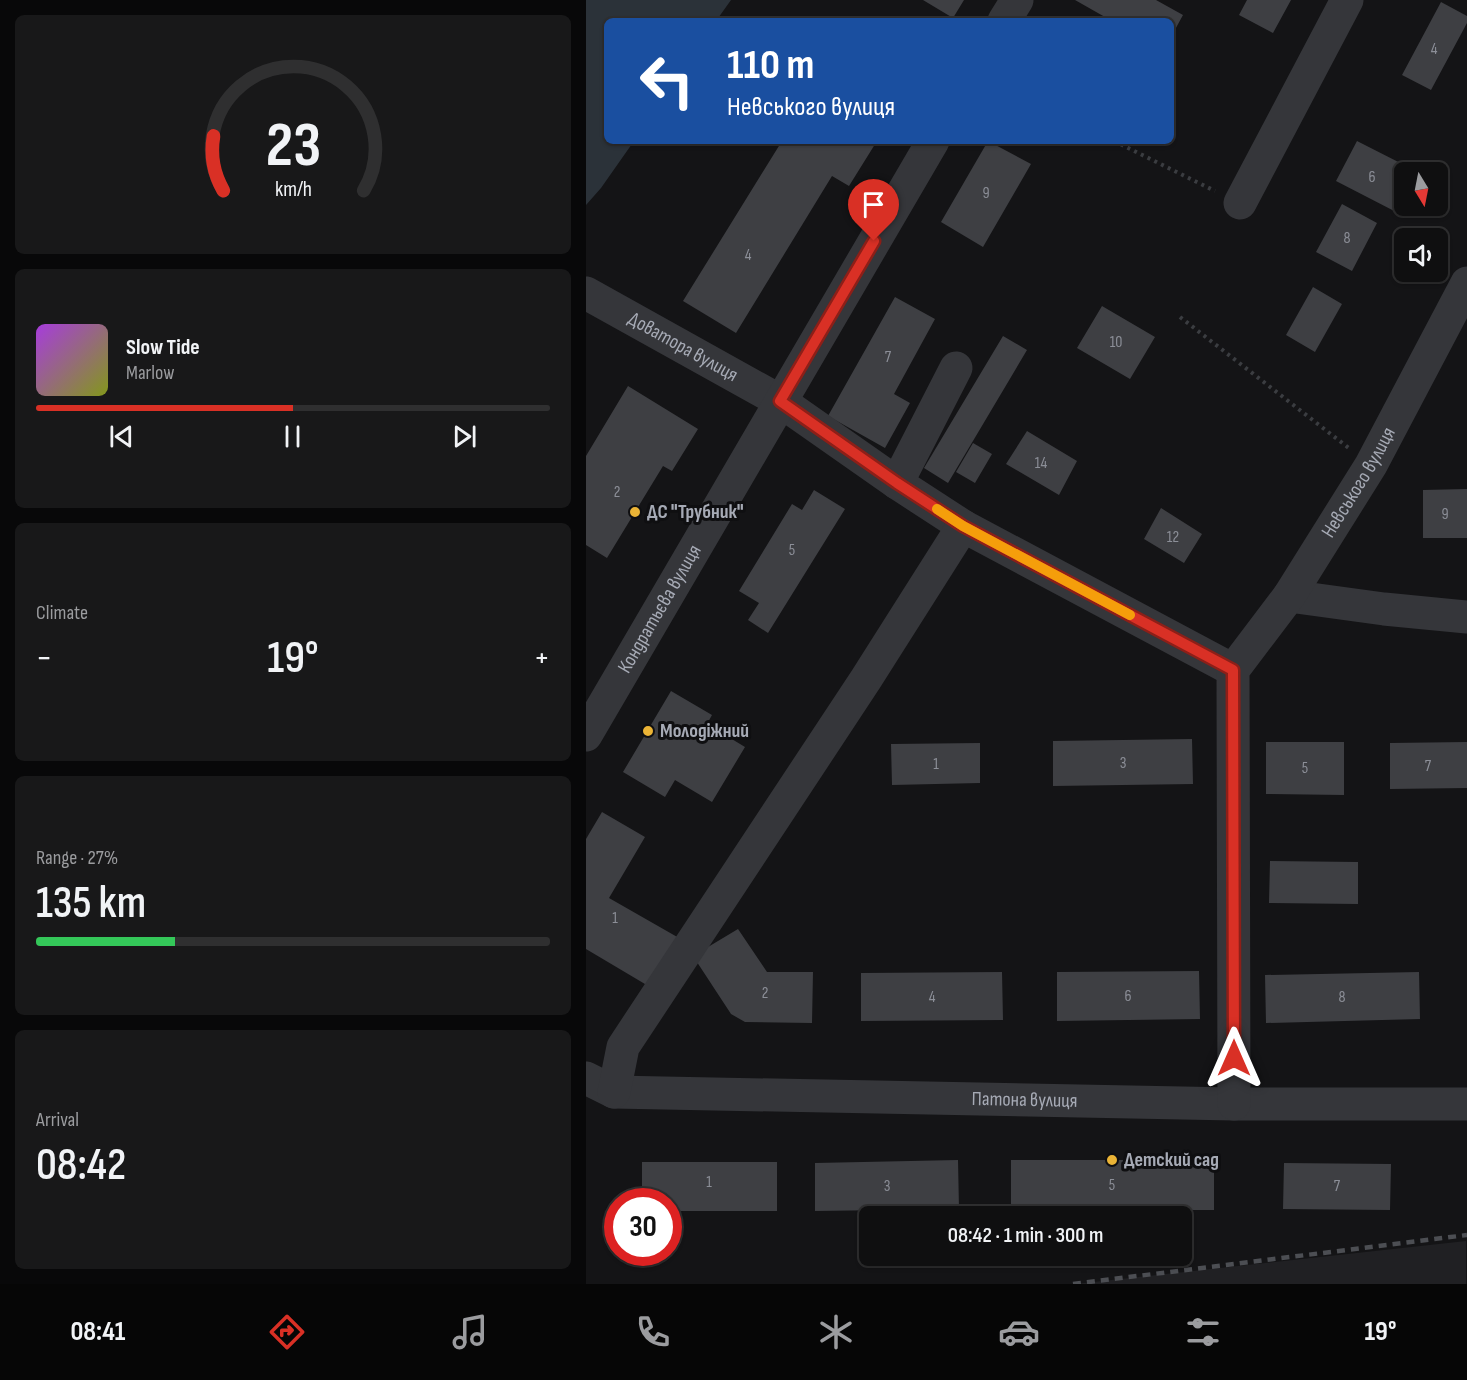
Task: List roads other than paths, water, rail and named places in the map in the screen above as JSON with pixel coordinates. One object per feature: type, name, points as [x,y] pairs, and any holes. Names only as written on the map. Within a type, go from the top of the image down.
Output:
[{"type":"street","points":[[1006,18],[1017,0]]},
{"type":"street","points":[[1240,203],[1347,0]]},
{"type":"street","name":"Кондратьєва вулиця","points":[[586,735],[931,144]]},
{"type":"street","name":"Невського вулиця","points":[[1233,670],[1289,596],[1371,465],[1466,283]]},
{"type":"street","name":"Доватора вулиця","points":[[586,293],[780,401]]},
{"type":"street","points":[[897,483],[956,368]]},
{"type":"street","points":[[780,401],[963,526],[1233,670],[1234,1104]]},
{"type":"street","points":[[600,1085],[866,679],[963,526]]},
{"type":"street","points":[[1289,596],[1466,617]]},
{"type":"street","name":"Патона вулиця","points":[[600,1085],[1234,1104],[1466,1104]]},
{"type":"railway","points":[[1073,1284],[1467,1235]]},
{"type":"place","name":"ДС \"Трубник\"","points":[[635,512]]},
{"type":"place","name":"Молодіжний","points":[[648,731]]},
{"type":"place","name":"Детский сад","points":[[1112,1160]]}]
